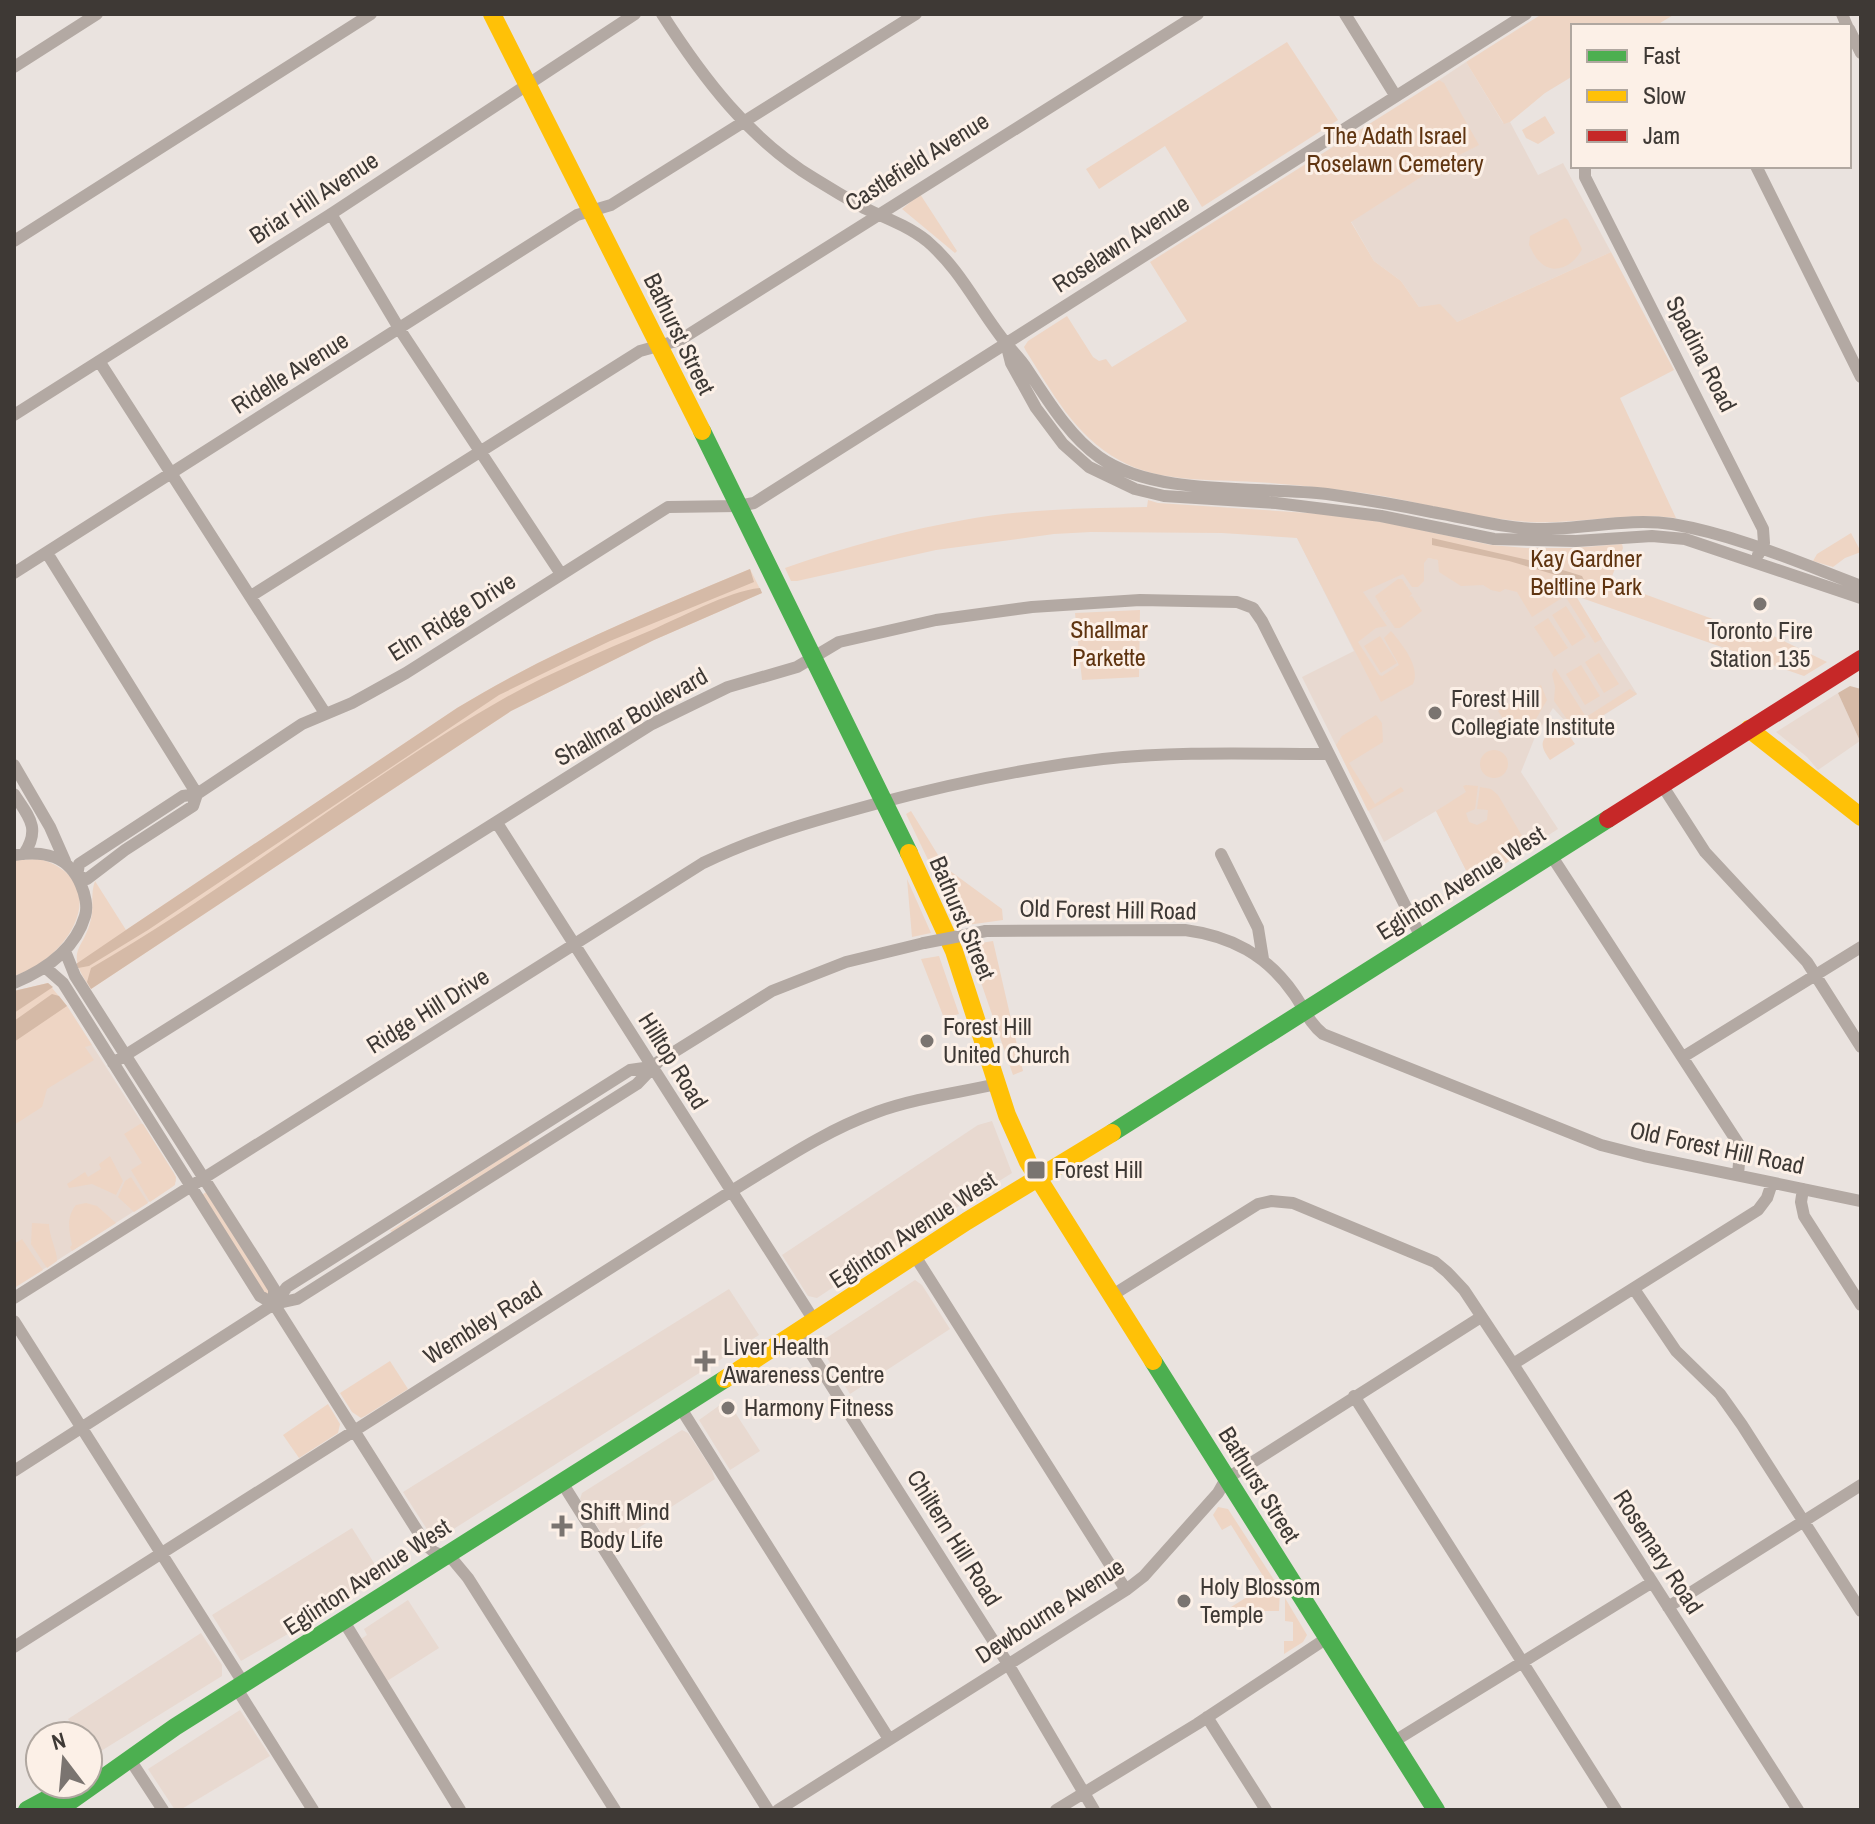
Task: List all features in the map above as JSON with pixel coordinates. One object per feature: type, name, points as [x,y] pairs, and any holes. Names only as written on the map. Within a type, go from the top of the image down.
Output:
[{"type":"main road","name":"Bathurst Street","points":[[492,14],[661,347],[954,951],[1019,1147],[1436,1810]]},
{"type":"main road","name":"Eglinton Avenue West","points":[[58,1810],[122,1763],[343,1620],[1858,661]]},
{"type":"main road","points":[[1749,729],[1861,817]]},
{"type":"main road","name":"Eglinton Avenue West","points":[[104,1771],[122,1763]]},
{"type":"street","points":[[14,67],[97,14]]},
{"type":"street","points":[[16,236],[371,14]]},
{"type":"street","name":"Briar Hill Avenue","points":[[14,415],[331,214],[635,14]]},
{"type":"street","points":[[662,14],[697,67],[744,122],[804,172],[924,239],[940,254],[954,268],[1006,344],[1019,357],[1073,432],[1097,456],[1124,472],[1163,483],[1326,494],[1496,526],[1536,529],[1625,523],[1670,524],[1761,549],[1861,586]]},
{"type":"street","name":"Ridelle Avenue","points":[[14,573],[577,215],[611,205],[916,14]]},
{"type":"street","name":"Castlefield Avenue","points":[[251,596],[640,351],[680,340],[1198,14]]},
{"type":"street","points":[[1345,14],[1395,95]]},
{"type":"street","name":"Roselawn Avenue","points":[[738,506],[754,503],[1526,14]]},
{"type":"street","points":[[1851,34],[1861,53]]},
{"type":"street","name":"Spadina Road","points":[[1585,168],[1585,177],[1763,529],[1761,549]]},
{"type":"street","points":[[1757,168],[1861,377]]},
{"type":"street","points":[[331,214],[400,330],[561,574]]},
{"type":"street","points":[[1006,344],[1011,363],[1036,408],[1063,444],[1089,467],[1135,489],[1164,496],[1323,508],[1381,516],[1494,539],[1576,541],[1652,536],[1685,539],[1861,598]]},
{"type":"street","points":[[99,361],[325,713]]},
{"type":"street","points":[[1323,508],[1326,494]]},
{"type":"street","name":"Elm Ridge Drive","points":[[77,876],[79,864],[121,844],[183,796],[197,794],[302,724],[381,688],[668,507],[738,506]]},
{"type":"street","points":[[1754,562],[1761,549]]},
{"type":"street","points":[[47,553],[197,794]]},
{"type":"street","name":"Shallmar Boulevard","points":[[113,1063],[680,709],[728,687],[797,667],[839,642],[885,630],[1032,607],[1140,600],[1237,602],[1253,608],[1262,621],[1328,754]]},
{"type":"street","name":"Ridge Hill Drive","points":[[14,1298],[703,863],[733,849],[790,827],[974,779],[1104,759],[1202,753],[1328,754]]},
{"type":"street","points":[[1328,754],[1421,937]]},
{"type":"street","points":[[14,983],[46,968],[65,951],[85,916],[84,892],[77,876],[65,861],[16,771]]},
{"type":"street","points":[[1662,785],[1705,852],[1807,962],[1861,1047]]},
{"type":"street","points":[[14,794],[32,824],[32,842],[19,854]]},
{"type":"street","name":"Hilltop Road","points":[[497,823],[815,1322]]},
{"type":"street","points":[[19,854],[47,855],[65,861]]},
{"type":"street","points":[[1221,854],[1258,928],[1263,959]]},
{"type":"street","points":[[1551,855],[1738,1143],[1738,1175]]},
{"type":"street","name":"Old Forest Hill Road","points":[[274,1304],[297,1299],[637,1084],[651,1067],[772,991],[846,962],[986,931],[1203,932],[1234,942],[1263,959],[1279,974],[1312,1025],[1323,1034],[1559,1130],[1644,1156],[1861,1201]]},
{"type":"street","points":[[1683,1057],[1861,947]]},
{"type":"street","points":[[65,951],[75,976],[274,1289],[274,1304]]},
{"type":"street","points":[[46,968],[63,983],[260,1296],[274,1304],[427,1546],[453,1560],[468,1578],[615,1810]]},
{"type":"street","name":"Old Forest Hill Road","points":[[14,1471],[274,1304],[287,1287],[630,1070],[651,1067]]},
{"type":"street","name":"Wembley Road","points":[[14,1647],[826,1134],[878,1112],[997,1084]]},
{"type":"street","points":[[533,1132],[540,1144]]},
{"type":"street","points":[[1513,1364],[1758,1210],[1767,1198],[1772,1183]]},
{"type":"street","points":[[1803,1189],[1801,1202],[1804,1216],[1861,1305]]},
{"type":"street","name":"Rosemary Road","points":[[1111,1296],[1258,1204],[1280,1200],[1435,1262],[1464,1290],[1798,1810]]},
{"type":"street","points":[[382,1228],[390,1240]]},
{"type":"street","points":[[915,1256],[1126,1590]]},
{"type":"street","points":[[1634,1289],[1676,1351],[1720,1394],[1861,1611]]},
{"type":"street","name":"Dewbourne Avenue","points":[[778,1810],[1126,1590],[1146,1574],[1218,1493],[1226,1479],[1481,1317]]},
{"type":"street","points":[[14,1321],[162,1553],[313,1810]]},
{"type":"street","name":"Chiltern Hill Road","points":[[798,1333],[1008,1664],[1094,1810]]},
{"type":"street","points":[[1354,1396],[1616,1810]]},
{"type":"street","points":[[680,1407],[889,1739]]},
{"type":"street","points":[[561,1481],[768,1810]]},
{"type":"street","points":[[1668,1607],[1861,1485]]},
{"type":"street","points":[[1393,1742],[1651,1583]]},
{"type":"street","points":[[343,1620],[460,1810]]},
{"type":"street","points":[[1056,1810],[1327,1638]]},
{"type":"street","points":[[1207,1717],[1266,1810]]},
{"type":"street","points":[[122,1763],[163,1810]]},
{"type":"shaded area","points":[[1466,62],[1503,123],[1510,122],[1538,175],[1563,163],[1611,252],[1457,322],[1419,307],[1401,281],[1374,261],[1351,221],[1478,145],[1439,80]]},
{"type":"shaded area","name":"Forest Hill Collegiate Institute","points":[[1297,538],[1441,560],[1574,595],[1637,694],[1576,733],[1553,708],[1535,737],[1521,772],[1558,829],[1473,884],[1436,811],[1384,842],[1302,677],[1354,651]]},
{"type":"shaded area","points":[[1432,538],[1537,562],[1582,576],[1586,584],[1509,561],[1432,545]]},
{"type":"shaded area","points":[[750,569],[754,582],[610,641],[499,695],[148,930],[89,966],[78,968],[76,964],[457,708],[565,650]]},
{"type":"shaded area","points":[[760,588],[762,593],[654,640],[511,711],[91,989],[87,982],[91,968],[195,903],[450,730],[556,672],[718,600]]},
{"type":"shaded area","points":[[1850,686],[1861,689],[1860,741],[1838,693]]},
{"type":"shaded area","points":[[1838,693],[1860,741],[1818,770],[1776,732]]},
{"type":"shaded area","points":[[48,983],[53,987],[14,1013],[14,991]]},
{"type":"shaded area","points":[[52,994],[59,996],[67,1006],[14,1042],[14,1021]]},
{"type":"shaded area","points":[[67,1006],[174,1173],[176,1181],[172,1187],[14,1288],[14,1042]]},
{"type":"shaded area","points":[[992,1121],[1012,1173],[817,1298],[808,1296],[782,1255],[978,1125]]},
{"type":"shaded area","points":[[915,1280],[922,1285],[950,1329],[850,1394],[820,1347],[820,1342]]},
{"type":"shaded area","points":[[729,1289],[759,1335],[441,1537],[435,1539],[430,1534],[403,1492]]},
{"type":"shaded area","points":[[727,1400],[760,1451],[730,1470],[699,1420]]},
{"type":"shaded area","points":[[682,1430],[688,1433],[715,1479],[610,1546],[580,1499],[582,1493]]},
{"type":"shaded area","points":[[352,1528],[381,1574],[340,1604],[241,1661],[212,1615]]},
{"type":"shaded area","points":[[408,1600],[439,1648],[387,1681],[361,1639],[367,1635],[364,1629]]},
{"type":"shaded area","points":[[201,1633],[222,1665],[222,1676],[104,1749],[104,1720],[68,1719]]},
{"type":"shaded area","points":[[240,1710],[270,1756],[180,1810],[175,1810],[148,1769]]},
{"type":"green space","name":"The Adath Israel Roselawn Cemetery","points":[[1542,14],[1675,14],[1658,24],[1571,24],[1571,77],[1504,124],[1466,62]]},
{"type":"green space","name":"The Adath Israel Roselawn Cemetery","points":[[1287,42],[1338,120],[1202,207],[1165,146],[1099,189],[1086,169]]},
{"type":"green space","points":[[1439,80],[1444,83],[1479,145],[1440,165],[1351,222],[1374,261],[1401,281],[1419,307],[1440,304],[1457,322],[1611,252],[1674,370],[1620,398],[1676,518],[1640,516],[1531,522],[1337,489],[1168,476],[1151,473],[1119,460],[1077,426],[1024,347],[1028,341],[1067,316],[1093,357],[1099,361],[1106,359],[1112,367],[1187,321],[1150,262]]},
{"type":"green space","points":[[1545,116],[1555,133],[1538,144],[1526,138],[1522,130]]},
{"type":"green space","points":[[920,194],[957,251],[955,253],[902,209]]},
{"type":"green space","points":[[1565,218],[1582,249],[1570,264],[1552,268],[1535,256],[1529,245],[1530,236]]},
{"type":"green space","name":"Kay Gardner Beltline Park","points":[[1148,500],[1323,514],[1388,523],[1491,545],[1573,548],[1622,544],[1611,579],[1614,583],[1762,637],[1765,632],[1827,662],[1804,676],[1576,596],[1602,639],[1595,643],[1565,596],[1532,617],[1517,592],[1505,589],[1500,592],[1483,585],[1461,586],[1439,572],[1438,560],[1428,558],[1424,563],[1424,581],[1418,587],[1412,587],[1403,574],[1363,592],[1387,626],[1376,628],[1358,642],[1379,675],[1399,665],[1384,638],[1391,631],[1409,656],[1414,670],[1413,684],[1381,702],[1297,538],[1222,533],[1054,534],[936,550],[797,581],[791,581],[785,568],[945,523],[1035,511],[1147,507]]},
{"type":"green space","points":[[1851,533],[1861,552],[1833,567],[1813,561],[1817,554]]},
{"type":"green space","points":[[750,569],[762,593],[654,640],[511,711],[91,989],[82,975],[77,957],[92,913],[95,881],[126,930],[493,687],[601,633]]},
{"type":"green space","points":[[1402,579],[1412,594],[1409,597],[1412,596],[1422,611],[1400,628],[1395,628],[1385,613],[1388,610],[1384,612],[1375,596]]},
{"type":"green space","points":[[1566,606],[1586,637],[1572,646],[1552,615]]},
{"type":"green space","name":"Shallmar Parkette","points":[[1140,610],[1139,677],[1082,680],[1075,613]]},
{"type":"green space","points":[[1548,618],[1568,648],[1554,657],[1534,627]]},
{"type":"green space","points":[[1380,636],[1397,663],[1381,673],[1364,646]]},
{"type":"green space","points":[[1599,653],[1619,684],[1604,693],[1585,662]]},
{"type":"green space","points":[[1581,665],[1600,696],[1585,705],[1566,674]]},
{"type":"green space","points":[[1555,668],[1586,717],[1630,689],[1637,694],[1576,732],[1554,701],[1552,674]]},
{"type":"green space","points":[[1541,685],[1547,700],[1529,731],[1523,732],[1506,723],[1498,711]]},
{"type":"green space","points":[[1376,715],[1382,723],[1383,742],[1349,763],[1375,804],[1401,787],[1404,791],[1368,811],[1336,745],[1342,736]]},
{"type":"green space","points":[[1558,727],[1566,731],[1575,744],[1550,760],[1543,741]]},
{"type":"green space","points":[[1494,750],[1504,754],[1508,764],[1504,774],[1494,778],[1484,774],[1480,764],[1484,754]]},
{"type":"green space","points":[[1463,786],[1478,786],[1475,809],[1466,813],[1469,822],[1477,825],[1487,820],[1488,810],[1477,809],[1480,787],[1491,789],[1498,795],[1528,846],[1473,884],[1436,811],[1466,792]]},
{"type":"green space","points":[[911,811],[946,868],[1002,909],[1003,920],[960,926],[906,814]]},
{"type":"green space","points":[[40,859],[63,870],[76,885],[80,902],[76,920],[52,954],[14,976],[14,860]]},
{"type":"green space","points":[[907,879],[931,933],[912,937]]},
{"type":"green space","points":[[993,941],[1023,1071],[1013,1075],[968,945]]},
{"type":"green space","points":[[939,956],[959,1014],[944,1018],[921,959]]},
{"type":"green space","points":[[48,983],[92,1045],[85,1047],[94,1060],[47,1089],[42,1107],[14,1125],[14,991]]},
{"type":"green space","points":[[143,1124],[176,1177],[175,1185],[150,1202],[131,1170],[142,1163],[124,1134]]},
{"type":"green space","points":[[529,1140],[530,1145],[393,1232],[390,1231]]},
{"type":"green space","points":[[110,1156],[123,1181],[116,1195],[92,1184],[69,1188],[67,1184],[85,1172],[88,1177],[101,1169],[99,1164]]},
{"type":"green space","points":[[131,1177],[148,1203],[134,1212],[118,1197],[125,1181]]},
{"type":"green space","points":[[206,1192],[270,1293],[266,1296],[202,1195]]},
{"type":"green space","points":[[86,1203],[97,1206],[116,1223],[72,1251],[71,1214],[76,1205]]},
{"type":"green space","points":[[32,1223],[49,1224],[57,1261],[47,1268],[31,1244]]},
{"type":"green space","points":[[22,1239],[43,1270],[14,1288],[14,1244]]},
{"type":"green space","points":[[390,1361],[408,1389],[361,1418],[352,1412],[340,1393]]},
{"type":"green space","points":[[328,1404],[340,1424],[338,1433],[299,1458],[283,1435]]},
{"type":"green space","points":[[1218,1507],[1228,1509],[1280,1589],[1279,1611],[1233,1611],[1231,1607],[1268,1584],[1231,1525],[1222,1530],[1213,1515]]},
{"type":"green space","points":[[1285,1598],[1307,1635],[1303,1642],[1284,1654],[1284,1641],[1293,1641],[1293,1622],[1285,1621]]},
{"type":"traffic: fast","points":[[702,431],[909,853]]},
{"type":"traffic: fast","points":[[1112,1133],[1608,819]]},
{"type":"traffic: fast","points":[[1153,1361],[1436,1810]]},
{"type":"traffic: fast","points":[[58,1810],[175,1727],[725,1379]]},
{"type":"traffic: fast","points":[[27,1810],[45,1800]]},
{"type":"traffic: slow","points":[[492,14],[702,431]]},
{"type":"traffic: slow","points":[[1749,729],[1861,817]]},
{"type":"traffic: slow","points":[[909,853],[954,951],[1007,1115],[1028,1162],[1153,1361]]},
{"type":"traffic: slow","points":[[725,1379],[967,1221],[1112,1133]]},
{"type":"traffic: jam","points":[[1608,819],[1861,659]]},
{"type":"place","name":"Toronto Fire Station 135","points":[[1760,604]]},
{"type":"place","name":"Forest Hill Collegiate Institute","points":[[1435,713]]},
{"type":"place","name":"Forest Hill United Church","points":[[927,1041]]},
{"type":"place","name":"Forest Hill","points":[[1036,1170]]},
{"type":"place","name":"Liver Health Awareness Centre","points":[[705,1361]]},
{"type":"place","name":"Harmony Fitness","points":[[728,1408]]},
{"type":"place","name":"Shift Mind Body Life","points":[[562,1526]]},
{"type":"place","name":"Holy Blossom Temple","points":[[1184,1601]]}]
